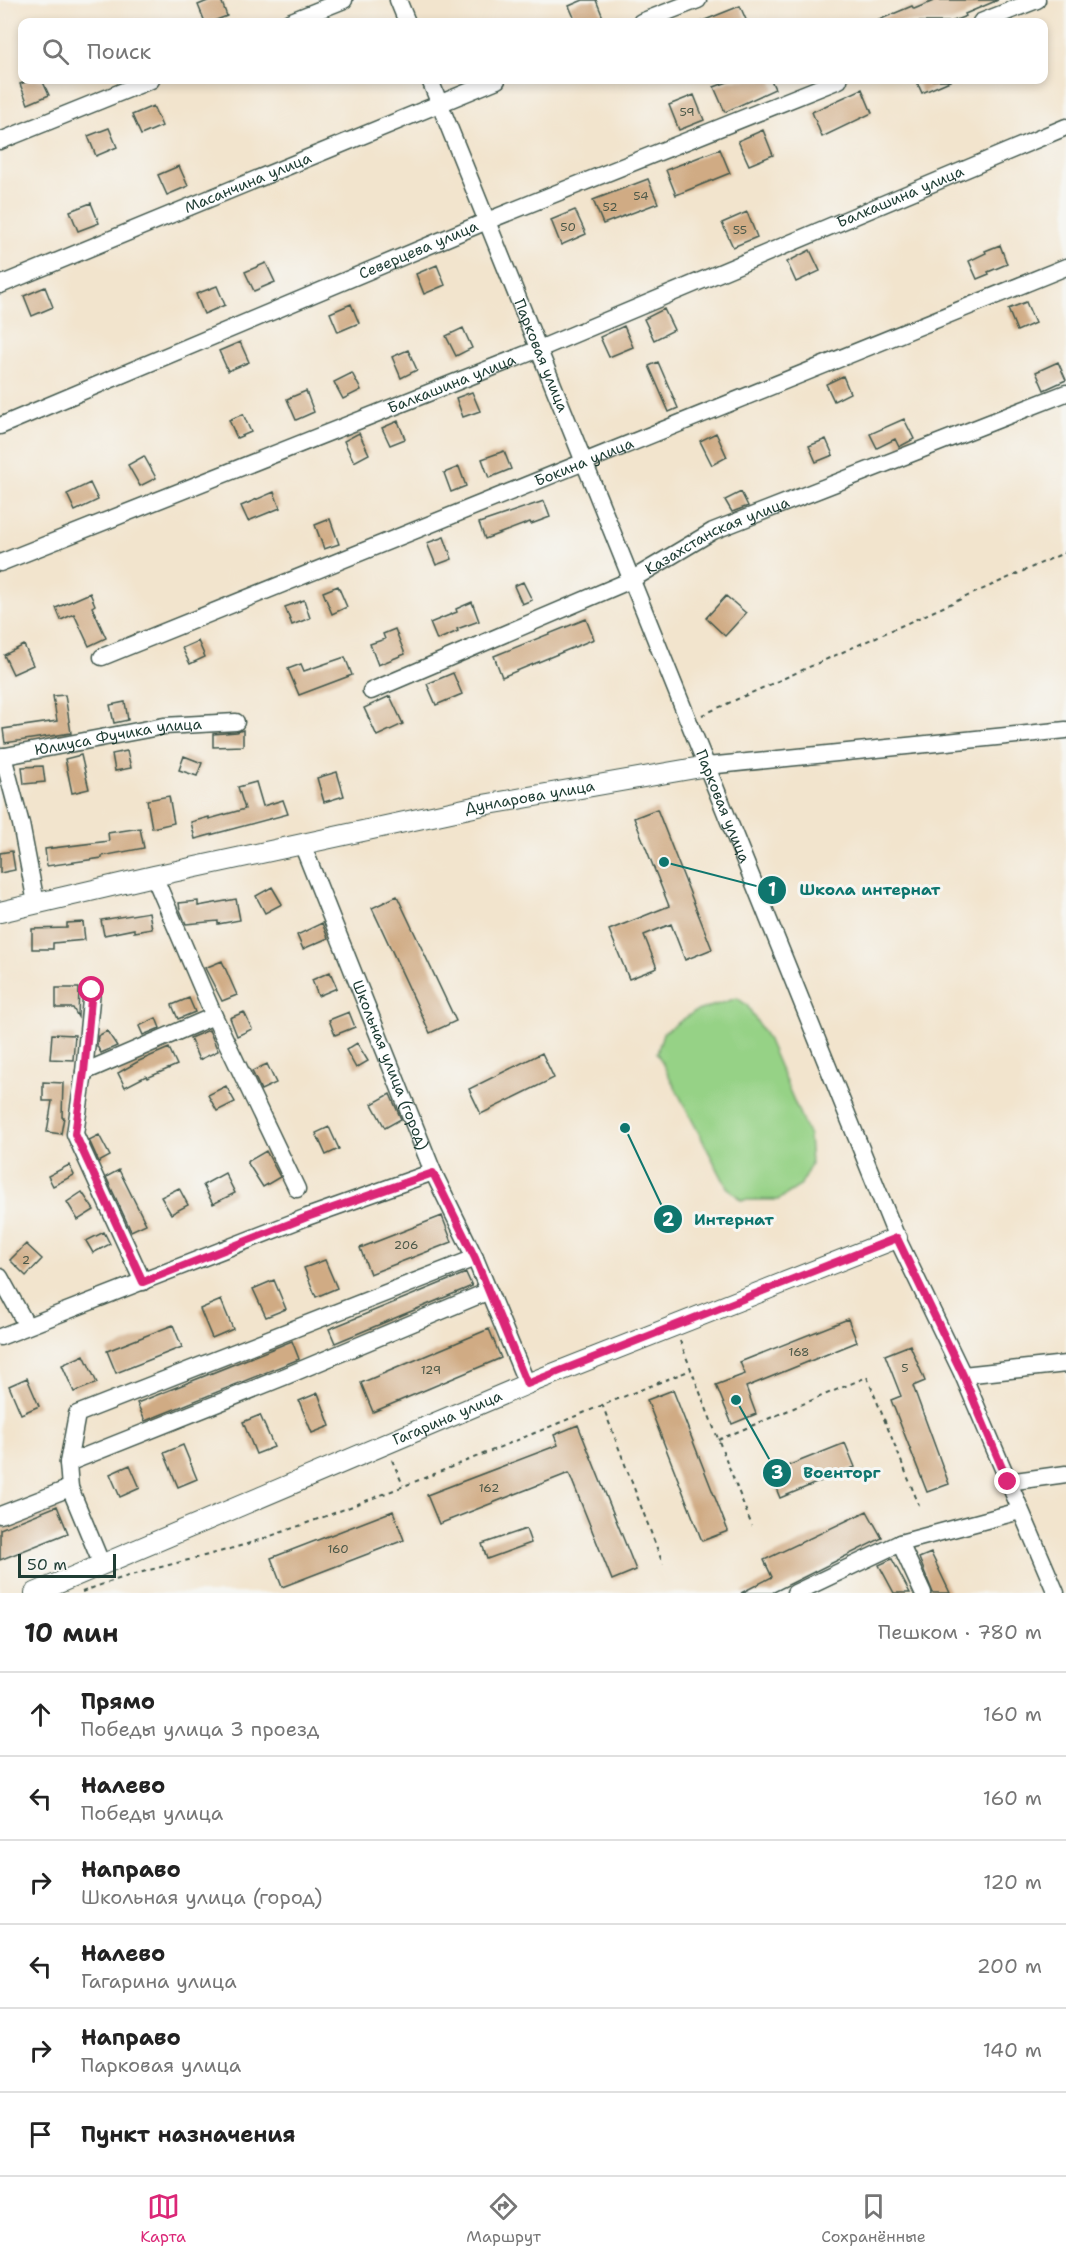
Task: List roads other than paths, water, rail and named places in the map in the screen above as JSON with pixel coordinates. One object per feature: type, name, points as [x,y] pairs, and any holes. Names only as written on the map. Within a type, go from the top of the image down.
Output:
[{"type":"main road","name":"Дунларова улица","points":[[0,912],[154,876],[483,805],[707,766]]},
{"type":"main road","name":"Гагарина улица","points":[[35,1593],[527,1384],[897,1238]]},
{"type":"street","points":[[299,18],[344,0]]},
{"type":"street","points":[[399,0],[406,18]]},
{"type":"street","points":[[651,18],[698,0]]},
{"type":"street","points":[[991,18],[1037,0]]},
{"type":"street","points":[[0,141],[141,84]]},
{"type":"street","name":"Парковая улица","points":[[432,84],[897,1238],[963,1375],[1056,1593]]},
{"type":"street","name":"Масанчина улица","points":[[0,285],[486,84]]},
{"type":"street","name":"Северцева улица","points":[[0,426],[487,221],[829,84]]},
{"type":"street","name":"Балкашина улица","points":[[0,563],[539,349],[1066,127]]},
{"type":"street","name":"Бокина улица","points":[[102,657],[1066,267]]},
{"type":"street","name":"Казахстанская улица","points":[[371,691],[632,580],[713,531],[1066,393]]},
{"type":"street","name":"Юлиуса Фучика улица","points":[[2,757],[164,726],[236,722]]},
{"type":"street","name":"Дунларова улица","points":[[707,766],[1066,730]]},
{"type":"street","points":[[2,757],[21,824],[36,903]]},
{"type":"street","name":"Школьная улица (город)","points":[[302,844],[433,1173],[475,1258],[527,1384]]},
{"type":"street","points":[[154,876],[214,1016],[297,1189]]},
{"type":"street","points":[[92,990],[75,1134],[143,1282]]},
{"type":"street","points":[[84,1072],[214,1016]]},
{"type":"street","points":[[0,1337],[307,1217],[433,1173]]},
{"type":"street","points":[[102,1565],[70,1488],[68,1463],[77,1414],[475,1258]]},
{"type":"street","points":[[0,1276],[27,1326]]},
{"type":"street","points":[[68,1463],[286,1376],[489,1291]]},
{"type":"street","points":[[963,1375],[1066,1364]]},
{"type":"street","points":[[1008,1482],[1066,1474]]},
{"type":"street","points":[[0,1515],[70,1488]]},
{"type":"street","points":[[795,1593],[900,1543],[1020,1510]]},
{"type":"street","points":[[900,1543],[923,1593]]},
{"type":"place","name":"Школа интернат","points":[[664,862]]},
{"type":"place","name":"Интернат","points":[[625,1128]]},
{"type":"place","name":"Военторг","points":[[736,1400]]}]
